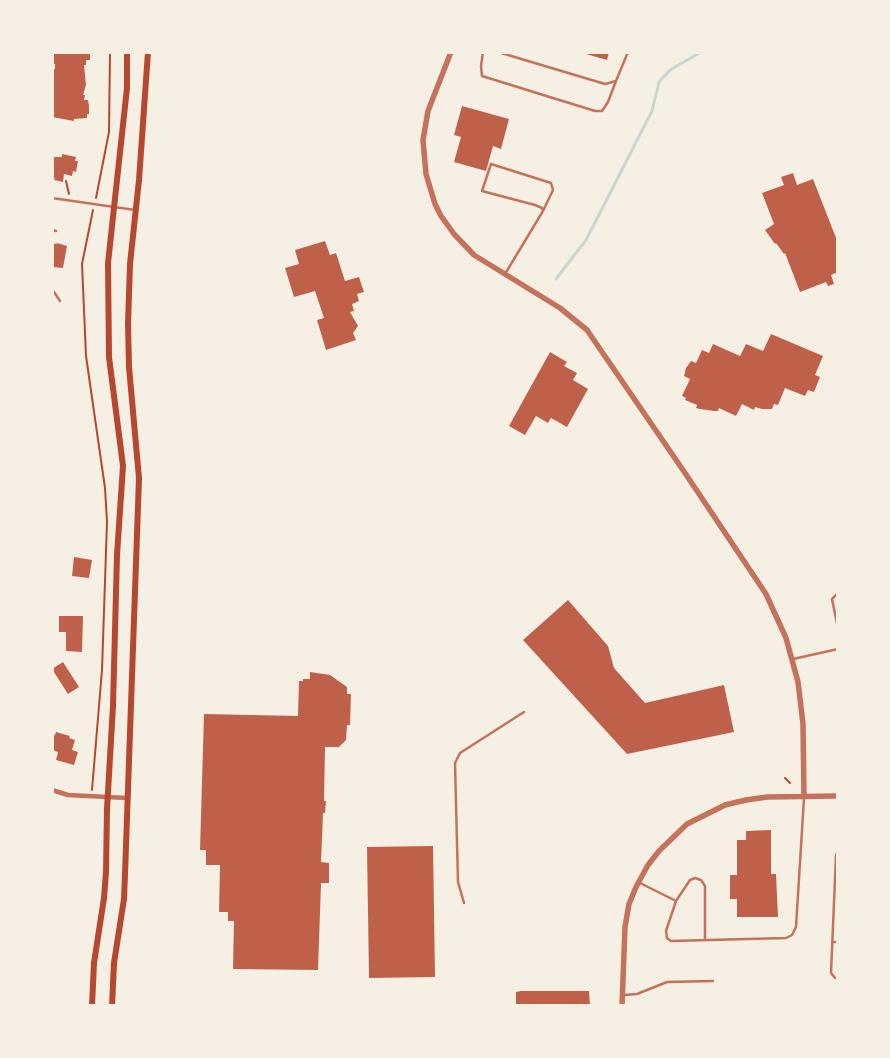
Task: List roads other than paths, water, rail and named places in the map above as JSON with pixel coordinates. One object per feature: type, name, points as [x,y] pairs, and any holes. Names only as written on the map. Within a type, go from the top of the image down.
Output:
[{"type":"main road","points":[[92,1006],[94,963],[104,898],[123,466],[109,357],[108,263],[127,88],[127,52]]},
{"type":"main road","points":[[112,1006],[114,963],[124,899],[139,478],[129,367],[130,264],[139,180],[148,52]]},
{"type":"street","points":[[451,52],[434,95],[423,140],[426,174],[435,204],[450,230],[474,255],[560,308],[587,330],[766,594],[780,623],[793,659],[798,682],[803,717],[804,796]]},
{"type":"street","points":[[52,790],[68,795],[127,798]]},
{"type":"street","points":[[622,1006],[625,927],[629,904],[638,882],[659,851],[687,824],[725,806],[766,797],[838,796]]},
{"type":"lane","points":[[483,52],[482,76],[595,112],[602,111],[608,102],[628,52]]},
{"type":"lane","points":[[498,52],[605,84],[616,81]]},
{"type":"lane","points":[[504,275],[543,211],[552,190],[551,183],[491,164],[482,191],[536,205],[542,208],[543,211]]},
{"type":"lane","points":[[52,198],[135,210]]},
{"type":"lane","points":[[52,289],[60,301]]},
{"type":"lane","points":[[838,593],[832,599],[838,628]]},
{"type":"lane","points":[[793,659],[838,649]]},
{"type":"lane","points":[[464,903],[458,882],[455,763],[460,753],[524,712]]},
{"type":"lane","points":[[705,940],[705,886],[701,880],[695,878],[690,880],[676,901],[666,931],[667,938],[670,941],[786,938],[792,935],[796,927],[804,796]]},
{"type":"lane","points":[[838,849],[836,856],[836,912],[832,942],[831,973],[835,978],[838,978]]},
{"type":"lane","points":[[638,882],[676,901]]},
{"type":"lane","points":[[832,942],[838,942]]},
{"type":"lane","points":[[622,995],[642,992],[667,982],[713,981]]},
{"type":"waterway","points":[[556,279],[586,240],[652,111],[659,82],[670,70],[701,52]]}]
